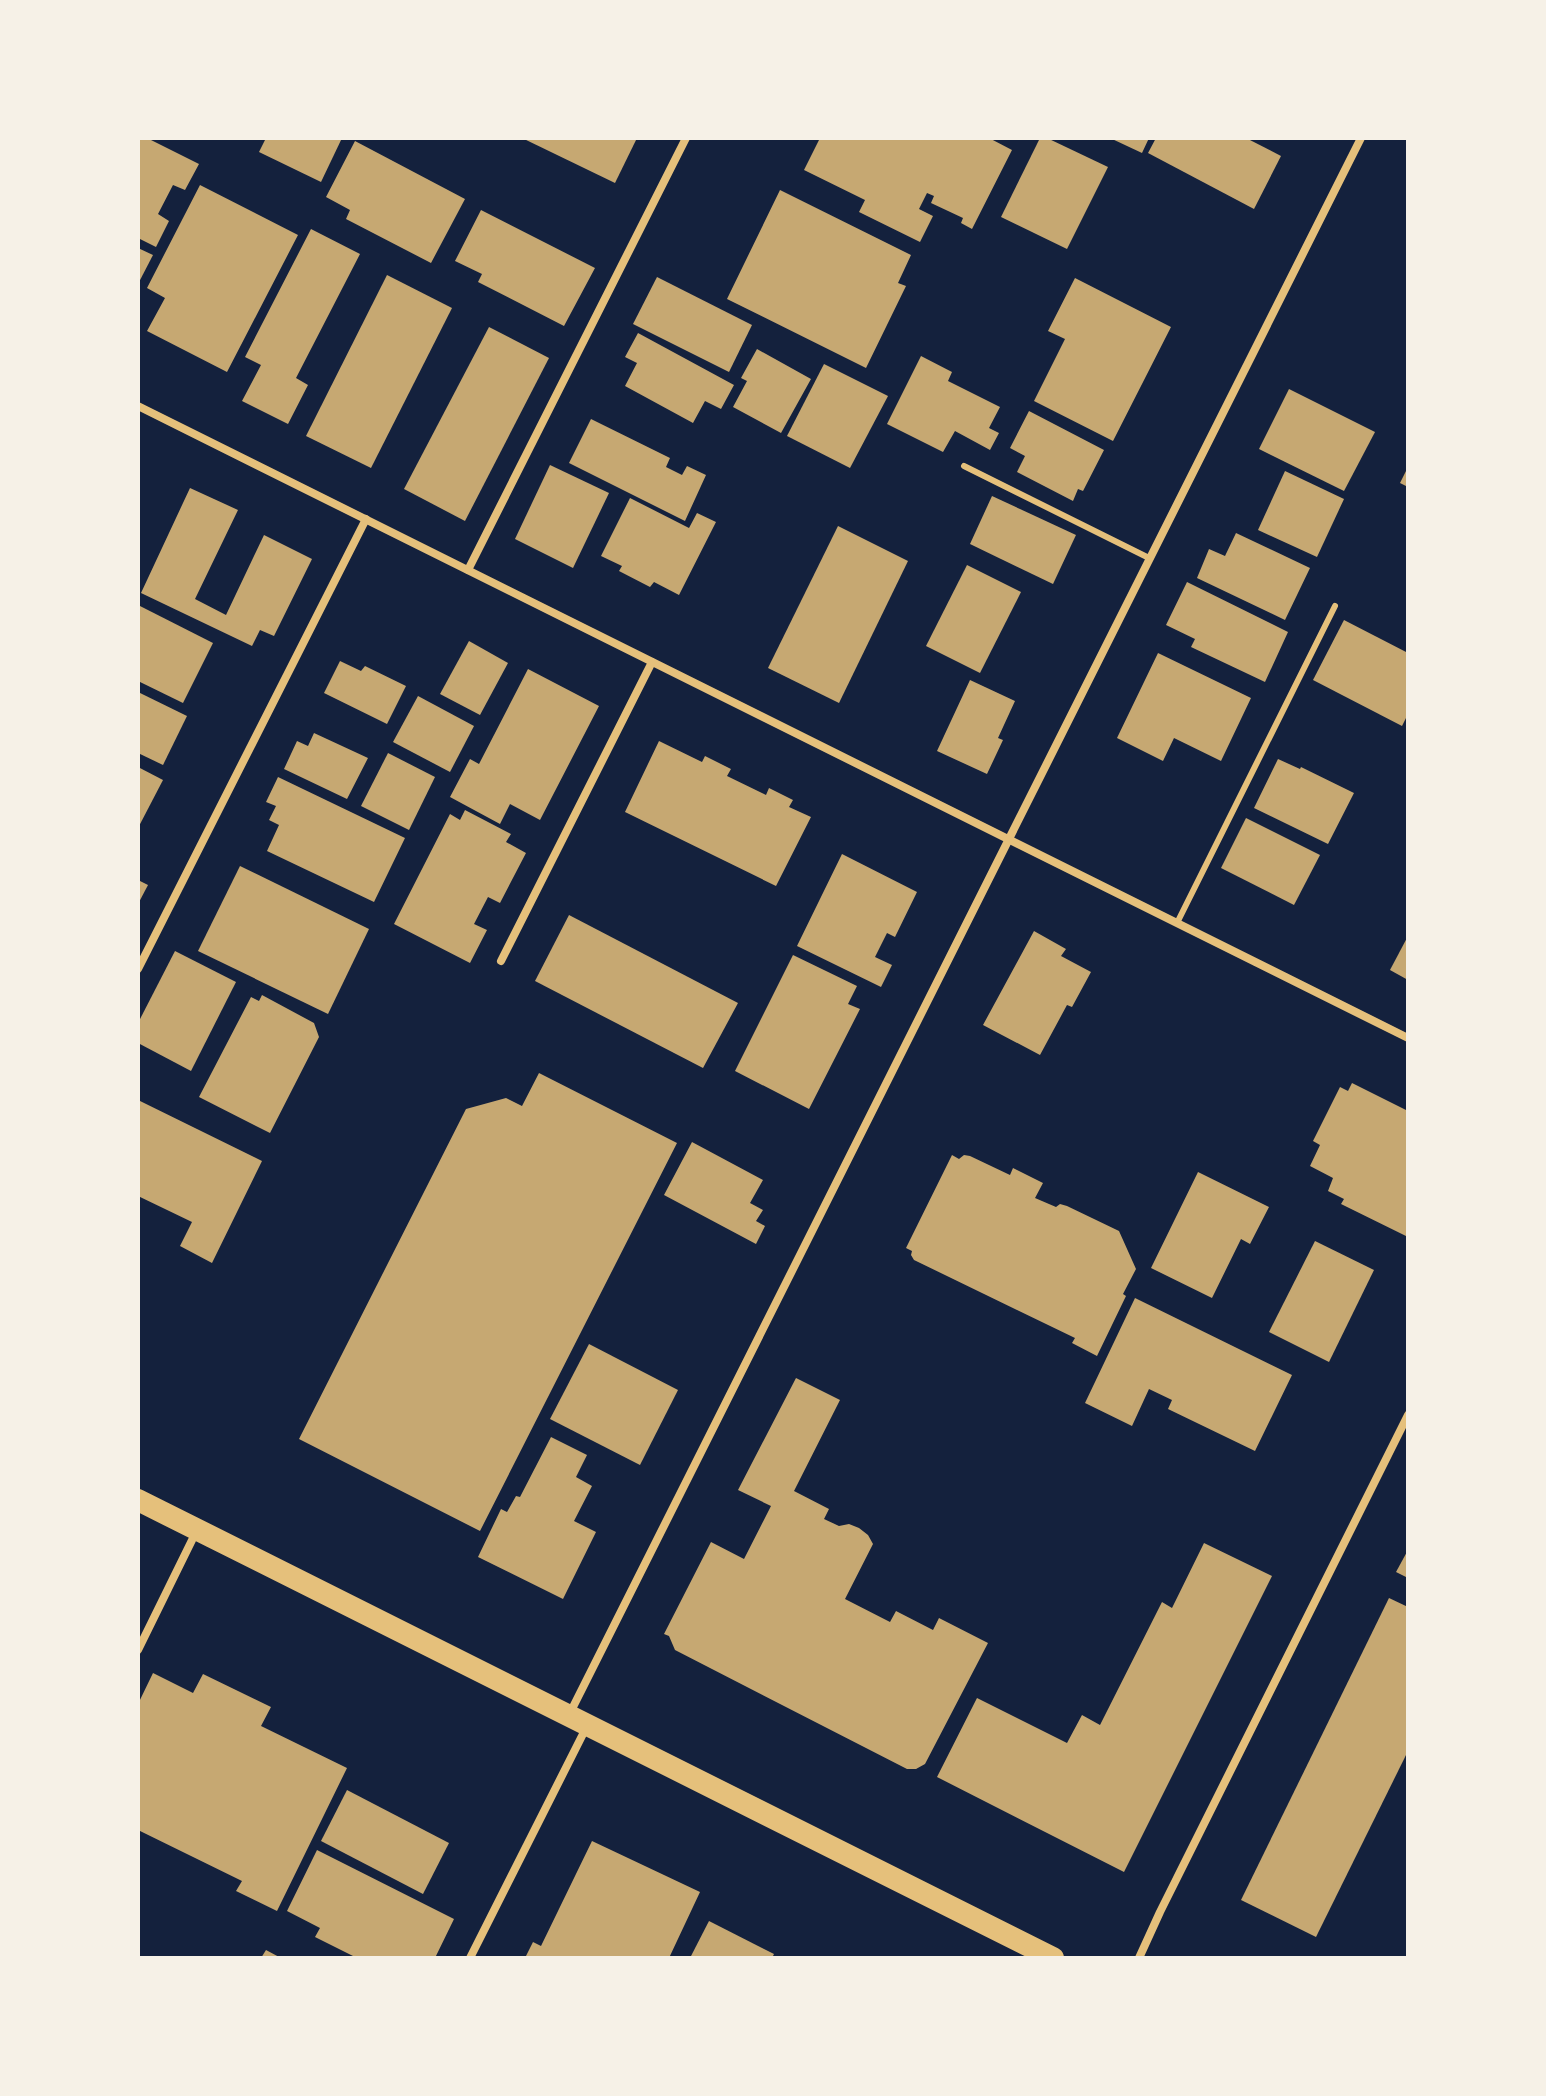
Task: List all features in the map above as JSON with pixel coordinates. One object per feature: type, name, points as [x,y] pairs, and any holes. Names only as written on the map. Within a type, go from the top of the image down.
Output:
[{"type":"highway","points":[[138,1500],[1053,1958]]},
{"type":"street","points":[[468,570],[686,138]]},
{"type":"street","points":[[470,1958],[578,1721],[1008,839],[1361,138]]},
{"type":"street","points":[[138,406],[1408,1038]]},
{"type":"street","points":[[138,969],[366,519]]},
{"type":"street","points":[[501,961],[652,662]]},
{"type":"street","points":[[1139,1958],[1408,1415]]},
{"type":"street","points":[[138,1650],[197,1530]]},
{"type":"lane","points":[[964,466],[1149,558]]},
{"type":"lane","points":[[1177,923],[1335,606]]},
{"type":"building","points":[[138,138],[147,138],[199,164],[185,190],[173,185],[158,214],[169,221],[156,247],[138,238]]},
{"type":"building","points":[[266,138],[342,138],[321,182],[259,152]]},
{"type":"building","points":[[522,138],[637,138],[615,183]]},
{"type":"building","points":[[820,138],[989,138],[1012,150],[972,229],[961,223],[963,218],[931,203],[934,196],[927,193],[919,209],[933,216],[920,242],[859,212],[865,200],[804,170]]},
{"type":"building","points":[[1040,138],[1047,138],[1108,167],[1067,249],[1001,217]]},
{"type":"building","points":[[1110,138],[1149,138],[1142,153]]},
{"type":"building","points":[[1156,138],[1246,138],[1281,156],[1254,209],[1148,153]]},
{"type":"building","points":[[355,141],[465,199],[431,263],[346,219],[350,210],[326,197]]},
{"type":"building","points":[[200,185],[298,235],[227,372],[147,331],[165,298],[147,288]]},
{"type":"building","points":[[780,190],[911,255],[898,283],[906,286],[866,368],[727,299]]},
{"type":"building","points":[[481,210],[595,268],[564,326],[478,282],[482,274],[455,261]]},
{"type":"building","points":[[311,229],[360,254],[296,378],[308,385],[288,424],[242,401],[261,365],[245,357]]},
{"type":"building","points":[[138,248],[153,255],[138,284]]},
{"type":"building","points":[[387,275],[452,308],[371,468],[306,436]]},
{"type":"building","points":[[657,277],[752,325],[729,372],[633,324]]},
{"type":"building","points":[[1075,278],[1171,327],[1113,441],[1034,401],[1065,339],[1048,331]]},
{"type":"building","points":[[489,327],[549,358],[465,521],[404,489]]},
{"type":"building","points":[[638,333],[734,385],[721,409],[705,401],[693,423],[625,386],[637,363],[625,357]]},
{"type":"building","points":[[757,349],[811,379],[781,433],[733,407],[747,381],[741,378]]},
{"type":"building","points":[[921,356],[952,372],[948,381],[1000,407],[989,428],[999,433],[990,450],[955,431],[943,452],[887,424]]},
{"type":"building","points":[[824,364],[888,396],[850,468],[787,436]]},
{"type":"building","points":[[1289,389],[1375,432],[1344,491],[1259,449]]},
{"type":"building","points":[[1029,411],[1104,450],[1083,491],[1078,489],[1073,501],[1017,472],[1025,456],[1010,448]]},
{"type":"building","points":[[591,419],[670,458],[666,467],[682,475],[687,466],[706,475],[685,521],[569,463]]},
{"type":"building","points":[[550,465],[609,493],[573,568],[515,539]]},
{"type":"building","points":[[1408,467],[1408,487],[1400,483]]},
{"type":"building","points":[[1285,471],[1344,499],[1317,557],[1258,530]]},
{"type":"building","points":[[190,488],[238,510],[195,599],[226,615],[264,535],[312,559],[274,636],[260,630],[252,646],[141,593]]},
{"type":"building","points":[[992,496],[1076,535],[1053,584],[970,544]]},
{"type":"building","points":[[630,498],[689,528],[697,513],[716,522],[679,595],[654,582],[650,587],[619,571],[622,566],[601,556]]},
{"type":"building","points":[[838,526],[908,561],[839,703],[768,668]]},
{"type":"building","points":[[1236,533],[1310,568],[1285,620],[1197,578],[1209,549],[1225,556]]},
{"type":"building","points":[[967,565],[1021,592],[980,673],[926,646]]},
{"type":"building","points":[[1187,582],[1288,632],[1265,682],[1191,647],[1195,639],[1166,625]]},
{"type":"building","points":[[138,605],[213,643],[183,703],[138,681]]},
{"type":"building","points":[[1344,620],[1408,653],[1408,714],[1402,726],[1313,680]]},
{"type":"building","points":[[469,641],[508,663],[480,715],[440,694]]},
{"type":"building","points":[[1158,653],[1251,698],[1221,761],[1174,738],[1163,761],[1117,738]]},
{"type":"building","points":[[340,661],[361,671],[365,666],[406,686],[387,724],[324,693]]},
{"type":"building","points":[[528,669],[599,706],[540,820],[510,804],[500,824],[450,797],[470,759],[479,764]]},
{"type":"building","points":[[970,680],[1015,701],[998,738],[1003,740],[987,774],[937,751]]},
{"type":"building","points":[[138,692],[187,716],[163,765],[138,753]]},
{"type":"building","points":[[418,696],[474,726],[450,772],[393,742]]},
{"type":"building","points":[[314,733],[368,758],[347,799],[284,769],[297,741],[308,746]]},
{"type":"building","points":[[659,741],[702,762],[705,756],[731,769],[727,776],[766,795],[769,788],[793,800],[789,807],[811,817],[776,886],[625,812]]},
{"type":"building","points":[[388,753],[435,777],[409,830],[361,806]]},
{"type":"building","points":[[1278,759],[1354,793],[1328,844],[1254,808]]},
{"type":"building","points":[[138,767],[163,780],[138,828]]},
{"type":"building","points":[[278,777],[405,838],[374,902],[267,851],[279,825],[269,820],[276,806],[266,802]]},
{"type":"building","points":[[465,810],[511,834],[506,842],[526,853],[500,903],[488,897],[474,924],[487,930],[470,963],[394,924],[450,814],[460,820]]},
{"type":"building","points":[[1246,818],[1320,855],[1294,905],[1221,868]]},
{"type":"building","points":[[842,854],[917,892],[895,937],[887,933],[875,957],[892,965],[881,987],[797,946]]},
{"type":"building","points":[[240,866],[369,929],[328,1014],[198,951]]},
{"type":"building","points":[[138,880],[148,885],[138,904]]},
{"type":"building","points":[[569,915],[738,1003],[703,1068],[535,981]]},
{"type":"building","points":[[1034,931],[1066,949],[1061,956],[1091,972],[1072,1007],[1067,1005],[1040,1055],[983,1025]]},
{"type":"building","points":[[1408,936],[1408,980],[1390,970]]},
{"type":"building","points":[[175,951],[236,982],[191,1071],[138,1043],[138,1023]]},
{"type":"building","points":[[793,955],[857,986],[848,1004],[860,1009],[809,1109],[735,1071]]},
{"type":"building","points":[[262,995],[314,1023],[319,1037],[270,1133],[199,1097],[251,997],[259,1001]]},
{"type":"building","points":[[539,1073],[677,1143],[480,1531],[299,1439],[466,1109],[506,1098],[522,1106]]},
{"type":"building","points":[[1352,1083],[1408,1111],[1408,1237],[1341,1204],[1344,1199],[1328,1191],[1333,1178],[1310,1166],[1320,1145],[1313,1141],[1340,1087],[1348,1091]]},
{"type":"building","points":[[138,1100],[262,1161],[212,1263],[180,1246],[192,1222],[138,1196]]},
{"type":"building","points":[[692,1142],[763,1180],[750,1203],[763,1210],[756,1221],[765,1226],[756,1244],[664,1195]]},
{"type":"building","points":[[952,1155],[959,1159],[964,1155],[970,1156],[1010,1175],[1013,1168],[1043,1183],[1035,1198],[1056,1207],[1060,1204],[1067,1206],[1119,1231],[1136,1269],[1097,1356],[1072,1343],[1075,1338],[914,1260],[912,1251],[906,1248]]},
{"type":"building","points":[[1198,1172],[1269,1207],[1250,1244],[1241,1239],[1212,1298],[1151,1268]]},
{"type":"building","points":[[1315,1241],[1374,1270],[1329,1362],[1269,1332]]},
{"type":"building","points":[[1135,1298],[1292,1375],[1255,1451],[1168,1409],[1172,1400],[1149,1389],[1132,1426],[1085,1403]]},
{"type":"building","points":[[589,1344],[678,1390],[640,1465],[550,1419]]},
{"type":"building","points":[[796,1378],[840,1400],[794,1491],[829,1509],[824,1519],[839,1526],[849,1524],[859,1528],[873,1544],[845,1599],[890,1622],[896,1611],[933,1630],[939,1618],[988,1643],[925,1764],[916,1769],[907,1769],[675,1650],[669,1636],[664,1634],[711,1542],[744,1559],[771,1506],[738,1490]]},
{"type":"building","points":[[551,1437],[587,1455],[576,1477],[592,1486],[574,1521],[596,1532],[563,1599],[478,1557],[501,1509],[507,1512],[516,1496],[520,1497]]},
{"type":"building","points":[[1204,1543],[1272,1576],[1124,1872],[937,1777],[977,1698],[1067,1743],[1082,1715],[1100,1725],[1162,1602],[1172,1608]]},
{"type":"building","points":[[1408,1550],[1408,1578],[1396,1572]]},
{"type":"building","points":[[1389,1598],[1408,1607],[1408,1751],[1316,1937],[1241,1900]]},
{"type":"building","points":[[153,1673],[193,1693],[203,1674],[271,1707],[261,1726],[347,1768],[277,1911],[236,1891],[242,1881],[138,1830],[138,1704]]},
{"type":"building","points":[[347,1790],[449,1843],[423,1894],[321,1841]]},
{"type":"building","points":[[592,1841],[700,1892],[669,1958],[525,1958],[533,1942],[541,1946]]},
{"type":"building","points":[[317,1850],[454,1919],[435,1958],[357,1958],[315,1937],[320,1928],[287,1911]]},
{"type":"building","points":[[709,1921],[774,1954],[772,1958],[690,1958]]},
{"type":"building","points":[[266,1950],[281,1958],[261,1958]]}]
